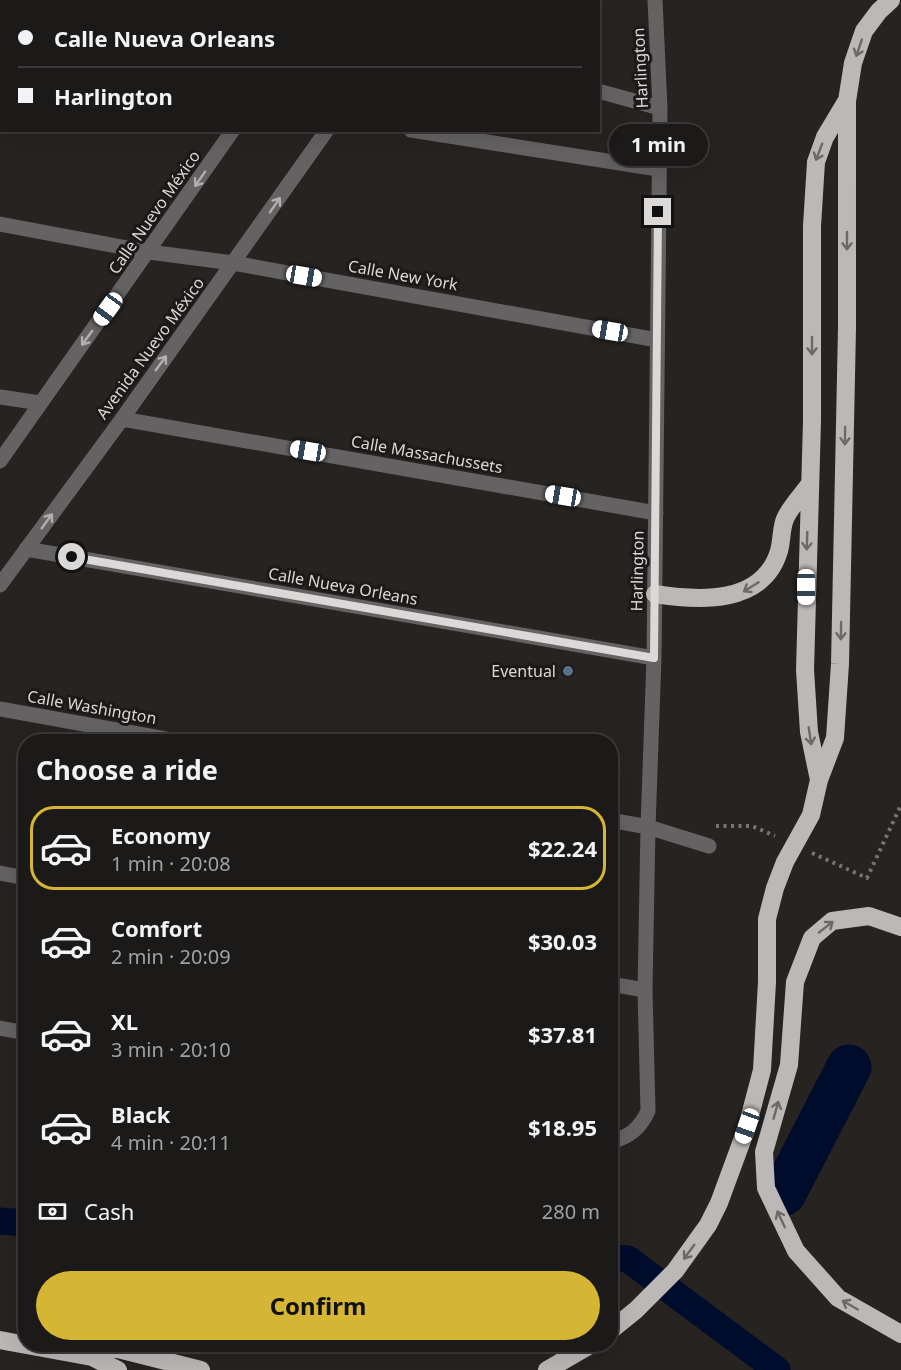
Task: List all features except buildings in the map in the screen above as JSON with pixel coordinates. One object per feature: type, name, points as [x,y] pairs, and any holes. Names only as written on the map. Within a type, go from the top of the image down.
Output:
[{"type":"highway","points":[[618,1325],[675,1271],[708,1225],[719,1203],[747,1126],[762,1070],[767,982],[767,919],[785,862],[812,815],[819,780],[835,738],[840,664],[847,328],[847,101],[853,63],[864,31],[879,11],[891,0]]},
{"type":"highway","points":[[819,780],[809,732],[805,670],[812,421],[812,226],[816,162],[825,137],[847,101]]},
{"type":"highway","points":[[655,594],[691,600],[720,597],[741,592],[762,580],[779,552],[785,519],[809,485]]},
{"type":"highway","points":[[901,927],[869,916],[832,921],[812,938],[795,982],[789,1065],[764,1152],[766,1188],[796,1251],[838,1298],[901,1334]]},
{"type":"highway","points":[[0,1340],[18,1343]]},
{"type":"highway","points":[[65,1352],[92,1357],[118,1370]]},
{"type":"highway","points":[[92,1357],[104,1352]]},
{"type":"highway","points":[[130,1352],[201,1370]]},
{"type":"highway","points":[[548,1370],[578,1352]]},
{"type":"street","name":"Harlington","points":[[618,1139],[630,1135],[641,1124],[648,1111],[645,990],[654,658],[660,108],[655,0]]},
{"type":"street","points":[[600,92],[660,108]]},
{"type":"street","name":"Calle Nuevo México","points":[[0,461],[233,132]]},
{"type":"street","name":"Avenida Nuevo México","points":[[0,585],[326,132]]},
{"type":"street","points":[[424,132],[658,169]]},
{"type":"street","name":"Calle New York","points":[[0,224],[149,252],[233,263],[657,340]]},
{"type":"street","points":[[0,397],[40,403]]},
{"type":"street","name":"Calle Massachussets","points":[[122,418],[656,513]]},
{"type":"street","name":"Calle Nueva Orleans","points":[[26,549],[654,658]]},
{"type":"street","name":"Calle Washington","points":[[0,709],[138,734]]},
{"type":"street","points":[[618,821],[648,827],[709,846]]},
{"type":"street","points":[[0,873],[18,876]]},
{"type":"street","points":[[618,985],[645,990]]},
{"type":"street","points":[[0,1028],[18,1031]]},
{"type":"path","points":[[867,878],[901,805]]},
{"type":"waterway","points":[[784,1193],[849,1067]]},
{"type":"waterway","points":[[0,1221],[18,1222]]},
{"type":"waterway","points":[[618,1258],[628,1259],[777,1370]]},
{"type":"place","name":"Eventual","points":[[568,671]]},
{"type":"route","points":[[72,557],[654,658],[658,212]]}]
